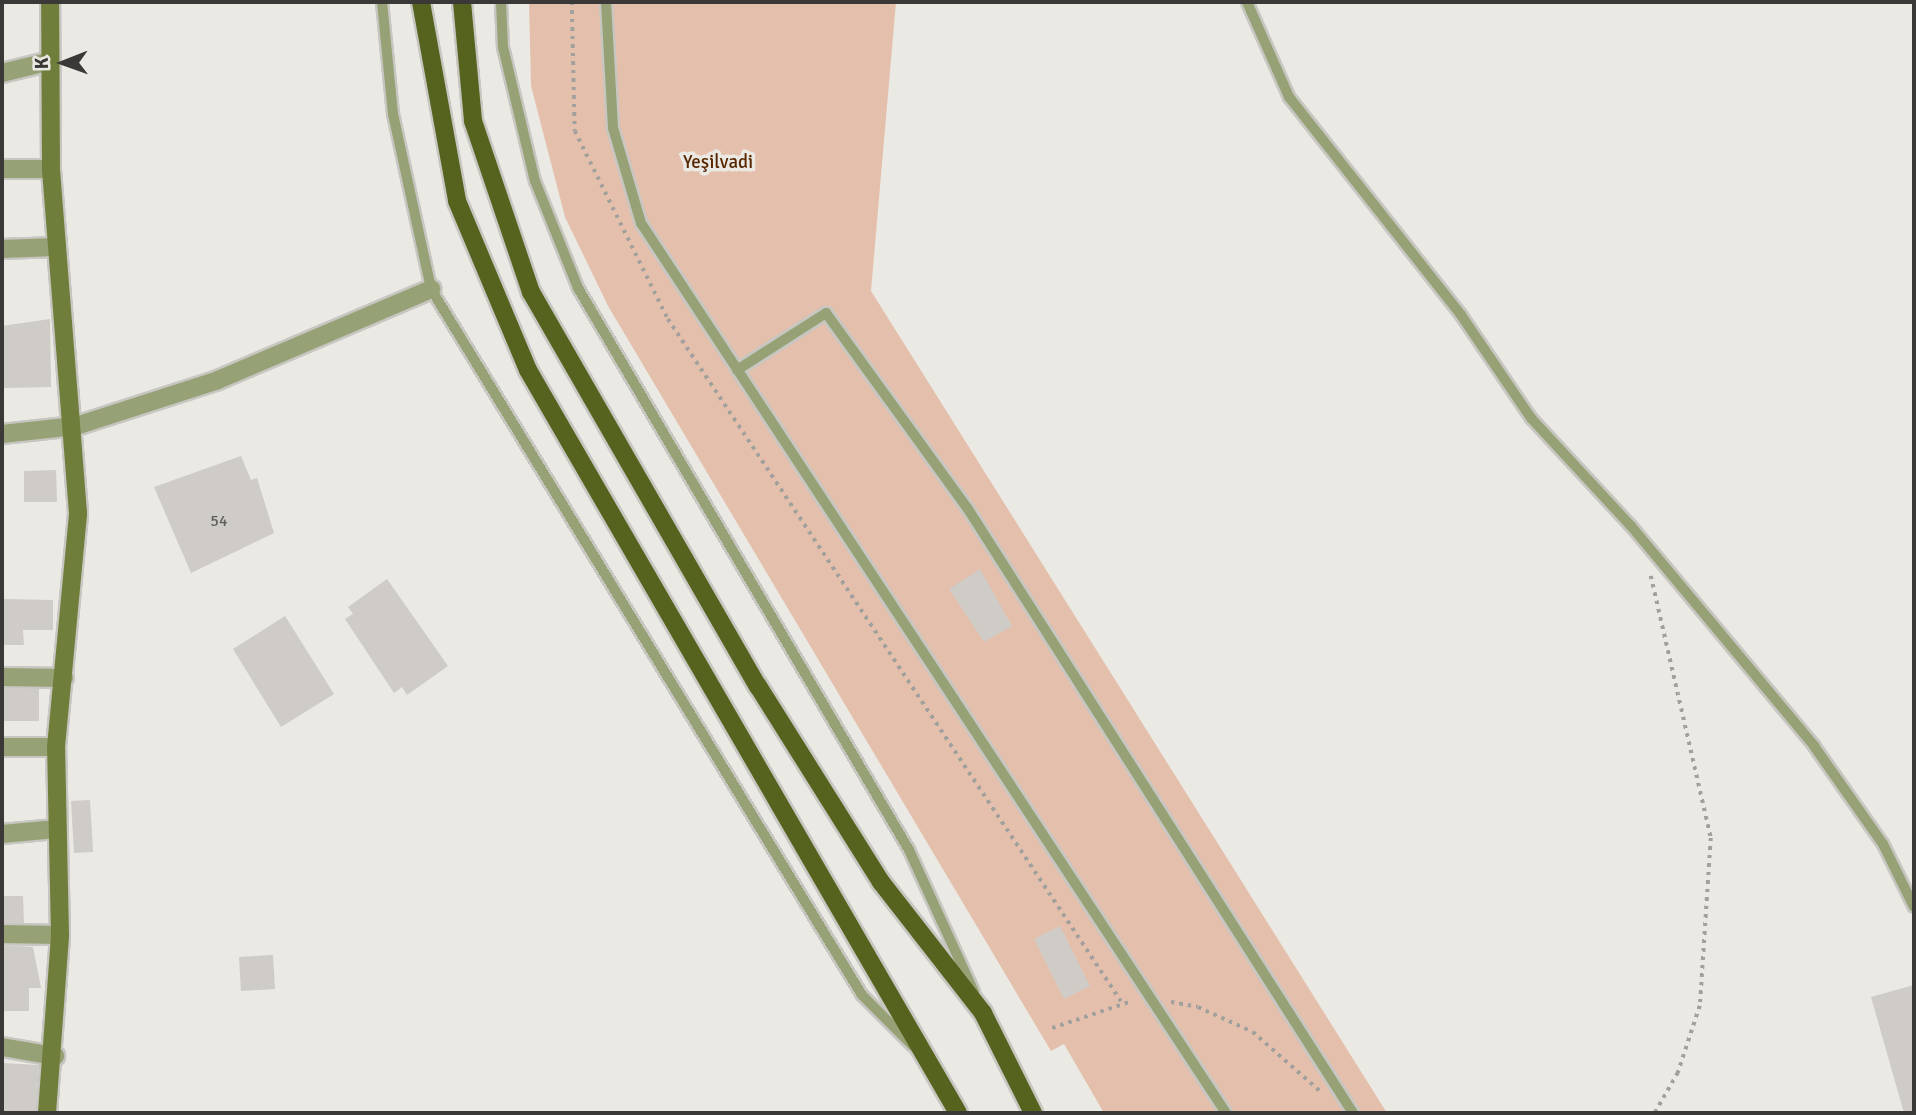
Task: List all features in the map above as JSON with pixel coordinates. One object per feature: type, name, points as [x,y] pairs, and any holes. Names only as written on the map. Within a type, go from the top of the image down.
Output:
[{"type":"main road","points":[[421,2],[457,201],[528,370],[920,1053],[958,1113]]},
{"type":"main road","points":[[462,2],[473,121],[531,292],[765,698],[881,882],[984,1013],[1033,1113]]},
{"type":"street","points":[[47,1113],[55,1056],[60,935],[56,747],[65,678],[78,513],[76,426],[56,247],[51,169],[50,2]]},
{"type":"street","points":[[2,73],[50,61]]},
{"type":"street","points":[[2,169],[51,169]]},
{"type":"street","points":[[2,249],[56,247]]},
{"type":"street","points":[[2,434],[76,426],[250,369],[430,289]]},
{"type":"street","points":[[2,677],[65,678]]},
{"type":"street","points":[[2,747],[56,747]]},
{"type":"street","points":[[2,834],[56,829]]},
{"type":"street","points":[[2,934],[60,935]]},
{"type":"street","points":[[2,1047],[55,1056]]},
{"type":"lane","points":[[382,2],[393,114],[430,289],[862,995],[920,1053]]},
{"type":"lane","points":[[501,2],[503,47],[535,181],[578,288],[909,850],[984,1013]]},
{"type":"lane","points":[[606,2],[612,128],[641,223],[1226,1113]]},
{"type":"lane","points":[[1247,2],[1289,97],[1461,315],[1531,418],[1643,540],[1814,746],[1882,844],[1914,907]]},
{"type":"lane","points":[[737,370],[826,313],[968,509],[1353,1112]]},
{"type":"path","points":[[572,2],[575,131],[668,319],[1121,1001]]},
{"type":"path","points":[[1643,540],[1711,838],[1700,1006],[1678,1073],[1655,1113]]},
{"type":"path","points":[[1052,1028],[1121,1001],[1151,999],[1198,1007],[1253,1032],[1307,1083],[1353,1112]]},
{"type":"green space","name":"Yeşilvadi","points":[[529,2],[896,2],[871,291],[1387,1113],[1104,1113],[1064,1044],[1051,1051],[608,306],[565,217],[531,86]]},
{"type":"building","points":[[50,319],[51,387],[4,388],[2,326]]},
{"type":"building","points":[[241,456],[251,480],[257,478],[274,533],[191,573],[154,487]]},
{"type":"building","points":[[56,470],[57,502],[24,502],[24,471]]},
{"type":"building","points":[[980,569],[1012,626],[984,642],[949,589]]},
{"type":"building","points":[[387,579],[448,666],[407,695],[402,687],[394,693],[345,619],[353,614],[348,607]]},
{"type":"building","points":[[2,599],[53,600],[53,630],[23,630],[24,645],[2,645]]},
{"type":"building","points":[[285,616],[334,694],[281,727],[233,649]]},
{"type":"building","points":[[2,688],[39,689],[39,721],[2,721]]},
{"type":"building","points":[[90,800],[93,852],[74,853],[71,801]]},
{"type":"building","points":[[2,896],[23,896],[24,923],[2,923]]},
{"type":"building","points":[[1060,926],[1090,986],[1064,999],[1034,939]]},
{"type":"building","points":[[2,945],[33,947],[41,988],[29,988],[29,1011],[2,1011]]},
{"type":"building","points":[[273,955],[275,989],[241,991],[239,957]]},
{"type":"building","points":[[1914,985],[1914,1113],[1904,1113],[1871,997]]},
{"type":"building","points":[[2,1063],[39,1065],[36,1113],[2,1113]]}]
